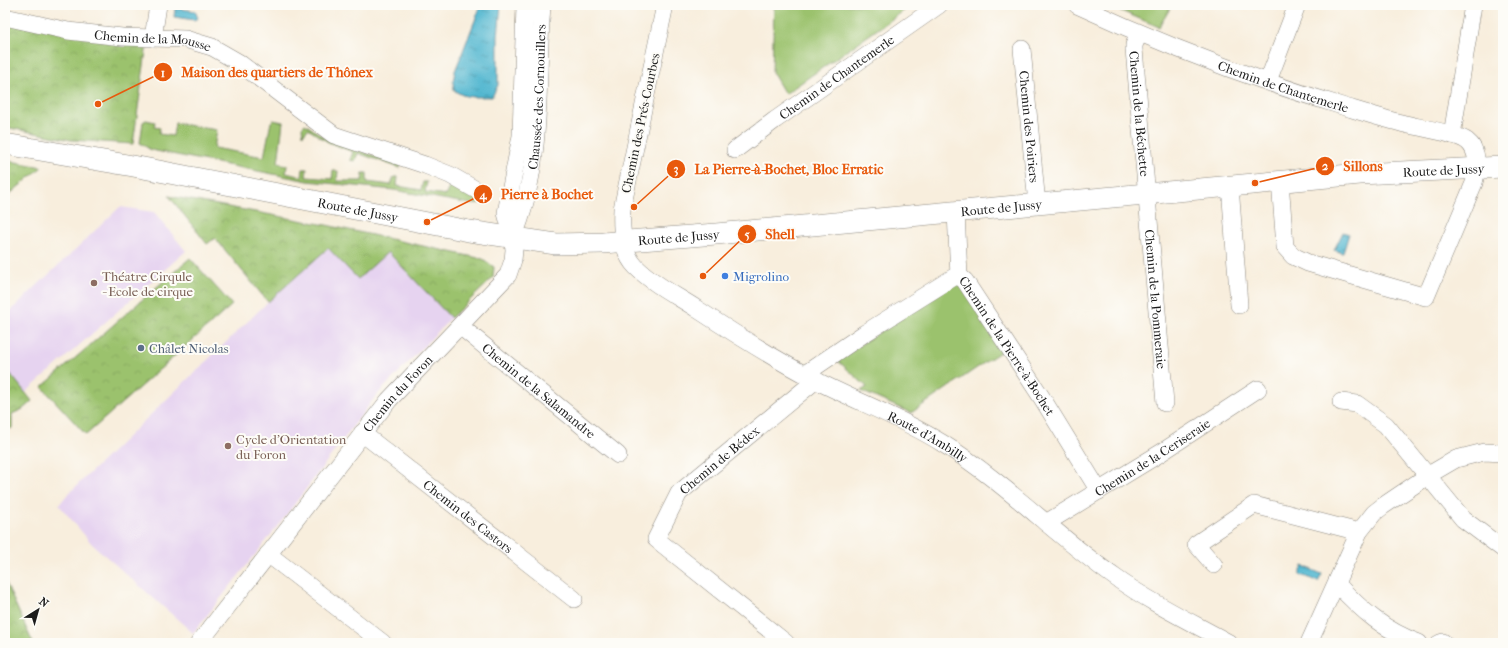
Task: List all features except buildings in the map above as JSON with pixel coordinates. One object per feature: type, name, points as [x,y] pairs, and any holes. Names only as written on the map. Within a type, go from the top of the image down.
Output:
[{"type":"main road","name":"Route de Jussy","points":[[5,144],[133,166],[513,238],[556,244],[624,241],[1413,170],[1503,167]]},
{"type":"street","points":[[153,38],[158,5]]},
{"type":"street","name":"Chaussée des Cornouillers","points":[[513,238],[506,213],[521,136],[525,5]]},
{"type":"street","name":"Chaussée des Cornouillers","points":[[513,238],[522,217],[533,166],[538,109],[542,5]]},
{"type":"street","name":"Chemin des Prés-Courbes","points":[[624,241],[622,210],[665,5]]},
{"type":"street","name":"Chemin de Chantemerle","points":[[735,150],[939,5]]},
{"type":"street","name":"Chemin de Chantemerle","points":[[1077,5],[1139,34],[1268,81],[1342,106],[1466,140],[1471,144],[1475,152],[1476,168]]},
{"type":"street","points":[[1268,81],[1297,5]]},
{"type":"street","points":[[1452,135],[1473,5]]},
{"type":"street","name":"Chemin de la Mousse","points":[[5,17],[68,31],[122,37],[185,39],[212,47],[238,62],[334,135],[437,170],[464,182],[478,191]]},
{"type":"street","name":"Chemin de la Béchette","points":[[1139,34],[1134,45],[1147,194]]},
{"type":"street","name":"Chemin des Poiriers","points":[[1022,49],[1037,204]]},
{"type":"street","points":[[1280,181],[1285,247],[1293,256],[1308,263],[1426,297],[1473,186],[1476,168]]},
{"type":"street","points":[[1230,186],[1239,306]]},
{"type":"street","name":"Chemin de la Pommeraie","points":[[1147,194],[1165,403]]},
{"type":"street","points":[[956,212],[959,276]]},
{"type":"street","name":"Chemin du Foron","points":[[199,643],[389,400],[508,275],[513,260],[513,238]]},
{"type":"street","name":"Route d'Ambilly","points":[[624,241],[628,257],[632,263],[653,281],[760,348],[811,377],[903,421],[942,444],[1004,487],[1079,550],[1133,590],[1229,643]]},
{"type":"street","name":"Chemin de la Pierre-à-Bochet","points":[[811,377],[909,305],[954,277],[959,276],[965,281],[1038,392],[1099,491]]},
{"type":"street","name":"Chemin de la Salamandre","points":[[460,326],[618,455]]},
{"type":"street","name":"Chemin de Bédex","points":[[786,643],[656,539],[679,493],[811,377]]},
{"type":"street","name":"Chemin de la Ceriseraie","points":[[1046,523],[1099,491],[1258,389]]},
{"type":"street","points":[[1341,402],[1357,404],[1386,425],[1463,519],[1503,549]]},
{"type":"street","name":"Chemin des Castors","points":[[362,433],[574,599]]},
{"type":"street","points":[[1309,643],[1337,584],[1359,532],[1383,506],[1446,464],[1465,456],[1484,452],[1503,453]]},
{"type":"street","points":[[1214,565],[1196,544],[1254,505],[1359,532]]},
{"type":"street","points":[[268,554],[383,643]]},
{"type":"street","points":[[1337,584],[1357,605],[1378,623],[1419,643]]},
{"type":"shaded area","name":"Théatre Cirqule - Ecole de cirque","points":[[120,207],[154,212],[186,251],[25,393],[5,367],[5,316]]},
{"type":"shaded area","name":"Cycle d'Orientation du Foron","points":[[328,248],[388,252],[451,318],[375,397],[281,522],[193,633],[92,544],[59,505],[66,496],[268,302]]},
{"type":"green space","points":[[774,5],[912,5],[785,94],[772,72]]},
{"type":"green space","points":[[1107,5],[1172,5],[1159,27]]},
{"type":"green space","points":[[5,22],[147,44],[133,144],[71,140],[5,127]]},
{"type":"green space","points":[[146,120],[155,122],[154,127],[160,128],[159,134],[173,136],[175,123],[217,130],[214,148],[264,157],[271,122],[273,120],[283,122],[278,163],[287,165],[286,173],[302,177],[303,169],[307,169],[306,177],[332,179],[333,171],[338,171],[337,181],[362,181],[363,173],[367,173],[367,182],[391,185],[394,177],[398,177],[397,186],[421,190],[423,182],[427,182],[425,192],[446,195],[450,184],[481,203],[470,204],[394,190],[308,181],[151,150],[140,143],[143,122]]},
{"type":"green space","points":[[305,124],[327,139],[401,165],[400,168],[358,153],[355,161],[350,160],[353,152],[328,142],[308,129],[303,135],[302,127]]},
{"type":"green space","points":[[5,160],[42,167],[5,198]]},
{"type":"green space","points":[[169,196],[326,225],[483,259],[494,267],[493,278],[451,318],[388,252],[358,279],[328,248],[268,302],[215,238],[207,244]]},
{"type":"green space","points":[[190,258],[232,305],[86,435],[42,387]]},
{"type":"green space","points":[[958,281],[1003,350],[911,413],[861,391],[867,387],[837,360]]},
{"type":"green space","points":[[5,367],[32,401],[23,409],[12,414],[12,428],[5,431]]},
{"type":"green space","points":[[5,581],[33,643],[5,643]]},
{"type":"water","points":[[481,5],[501,5],[498,36],[498,85],[492,97],[472,97],[463,95],[454,90],[453,82],[455,71]]},
{"type":"water","points":[[175,8],[195,11],[198,18],[194,20],[174,17]]},
{"type":"water","points":[[1343,232],[1349,234],[1343,253],[1334,250]]},
{"type":"water","points":[[1303,566],[1322,574],[1318,582],[1299,574]]},
{"type":"place","name":"Maison des quartiers de Thônex","points":[[98,104]]},
{"type":"place","name":"Sillons","points":[[1255,183]]},
{"type":"place","name":"La Pierre-à-Bochet, Bloc Erratic","points":[[634,207]]},
{"type":"place","name":"Pierre à Bochet","points":[[427,222]]},
{"type":"place","name":"Shell","points":[[703,276]]},
{"type":"place","name":"Migrolino","points":[[725,276]]},
{"type":"place","name":"Théatre Cirqule - Ecole de cirque","points":[[94,283]]},
{"type":"place","name":"Châlet Nicolas","points":[[141,348]]},
{"type":"place","name":"Cycle d'Orientation du Foron","points":[[228,446]]}]
